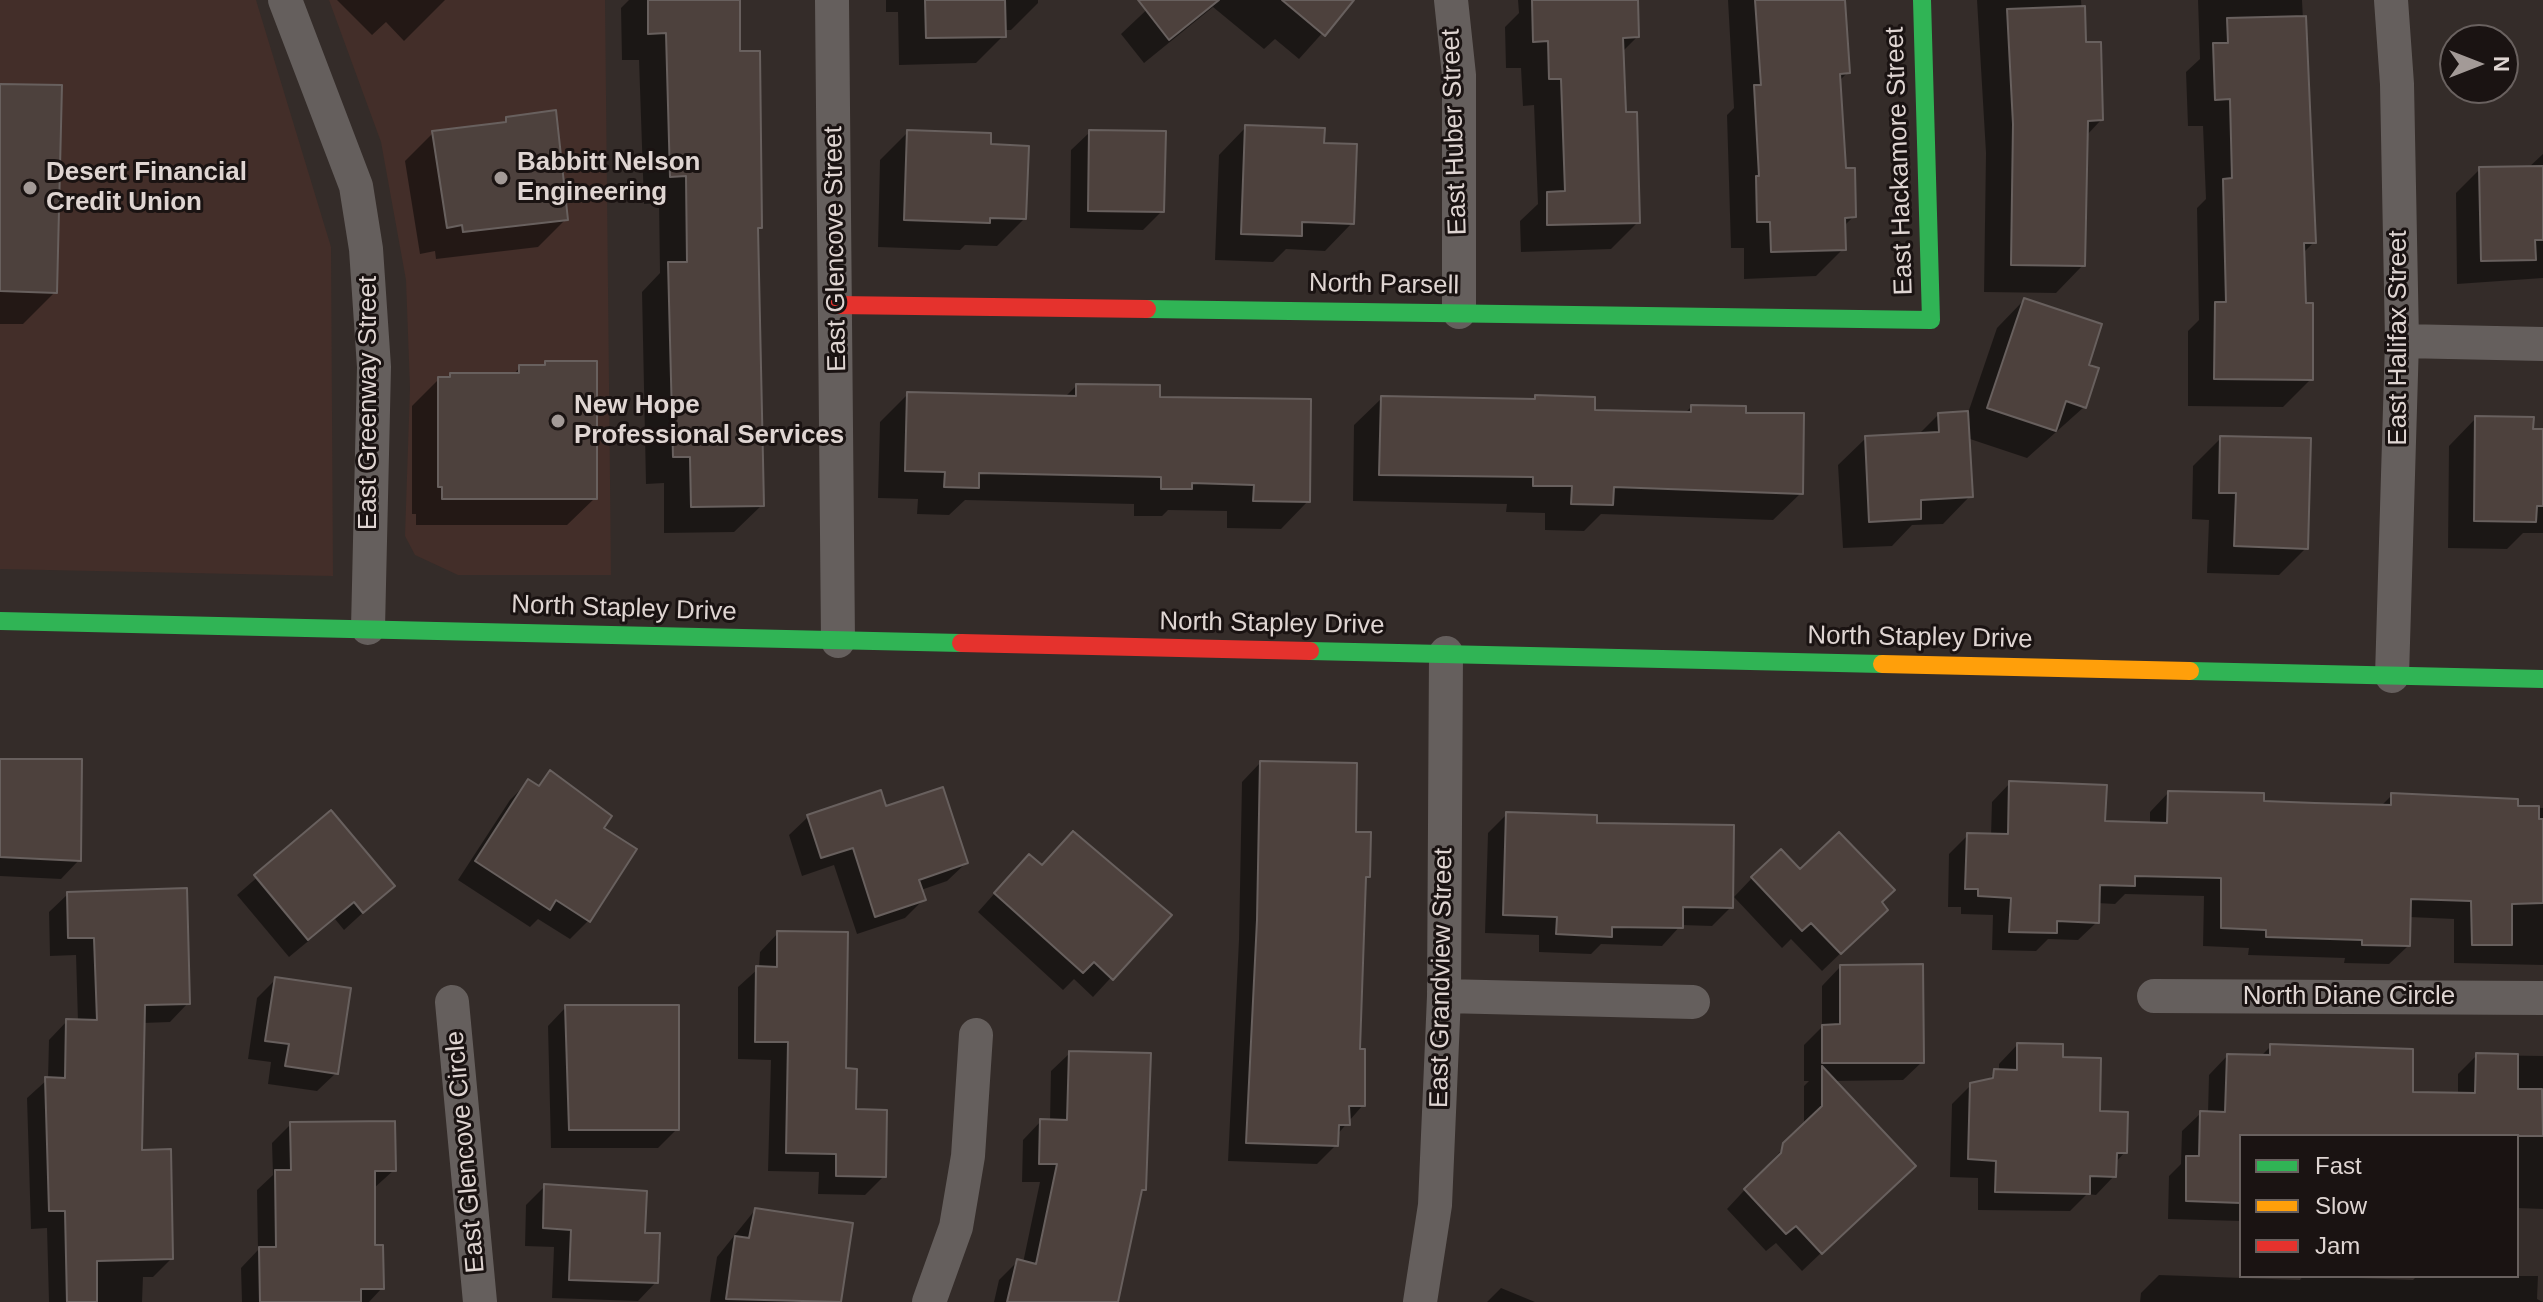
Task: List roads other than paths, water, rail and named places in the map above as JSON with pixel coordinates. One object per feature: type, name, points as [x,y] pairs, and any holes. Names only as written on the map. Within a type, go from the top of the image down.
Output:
[{"type":"main road","name":"East Hackamore Street","points":[[1922,0],[1931,320]]},
{"type":"main road","name":"North Parsell","points":[[837,305],[1931,320]]},
{"type":"main road","name":"North Stapley Drive","points":[[0,621],[2543,679]]},
{"type":"street","name":"East Greenway Street","points":[[285,0],[356,186],[366,249],[374,367],[368,628]]},
{"type":"street","name":"East Glencove Street","points":[[832,0],[838,641]]},
{"type":"street","name":"East Huber Street","points":[[1451,0],[1459,75],[1459,312]]},
{"type":"street","name":"East Halifax Street","points":[[2391,0],[2397,84],[2402,341],[2392,676]]},
{"type":"street","points":[[2402,341],[2543,344]]},
{"type":"street","name":"East Grandview Street","points":[[1420,1302],[1435,1205],[1444,996],[1446,653]]},
{"type":"street","points":[[1444,996],[1693,1002]]},
{"type":"street","name":"North Diane Circle","points":[[2154,996],[2543,998]]},
{"type":"street","name":"East Glencove Circle","points":[[452,1002],[480,1302]]},
{"type":"street","points":[[929,1302],[956,1227],[968,1156],[976,1035]]},
{"type":"place","name":"Babbitt Nelson Engineering","points":[[501,178]]},
{"type":"place","name":"Desert Financial Credit Union","points":[[30,188]]},
{"type":"place","name":"New Hope Professional Services","points":[[558,421]]}]
